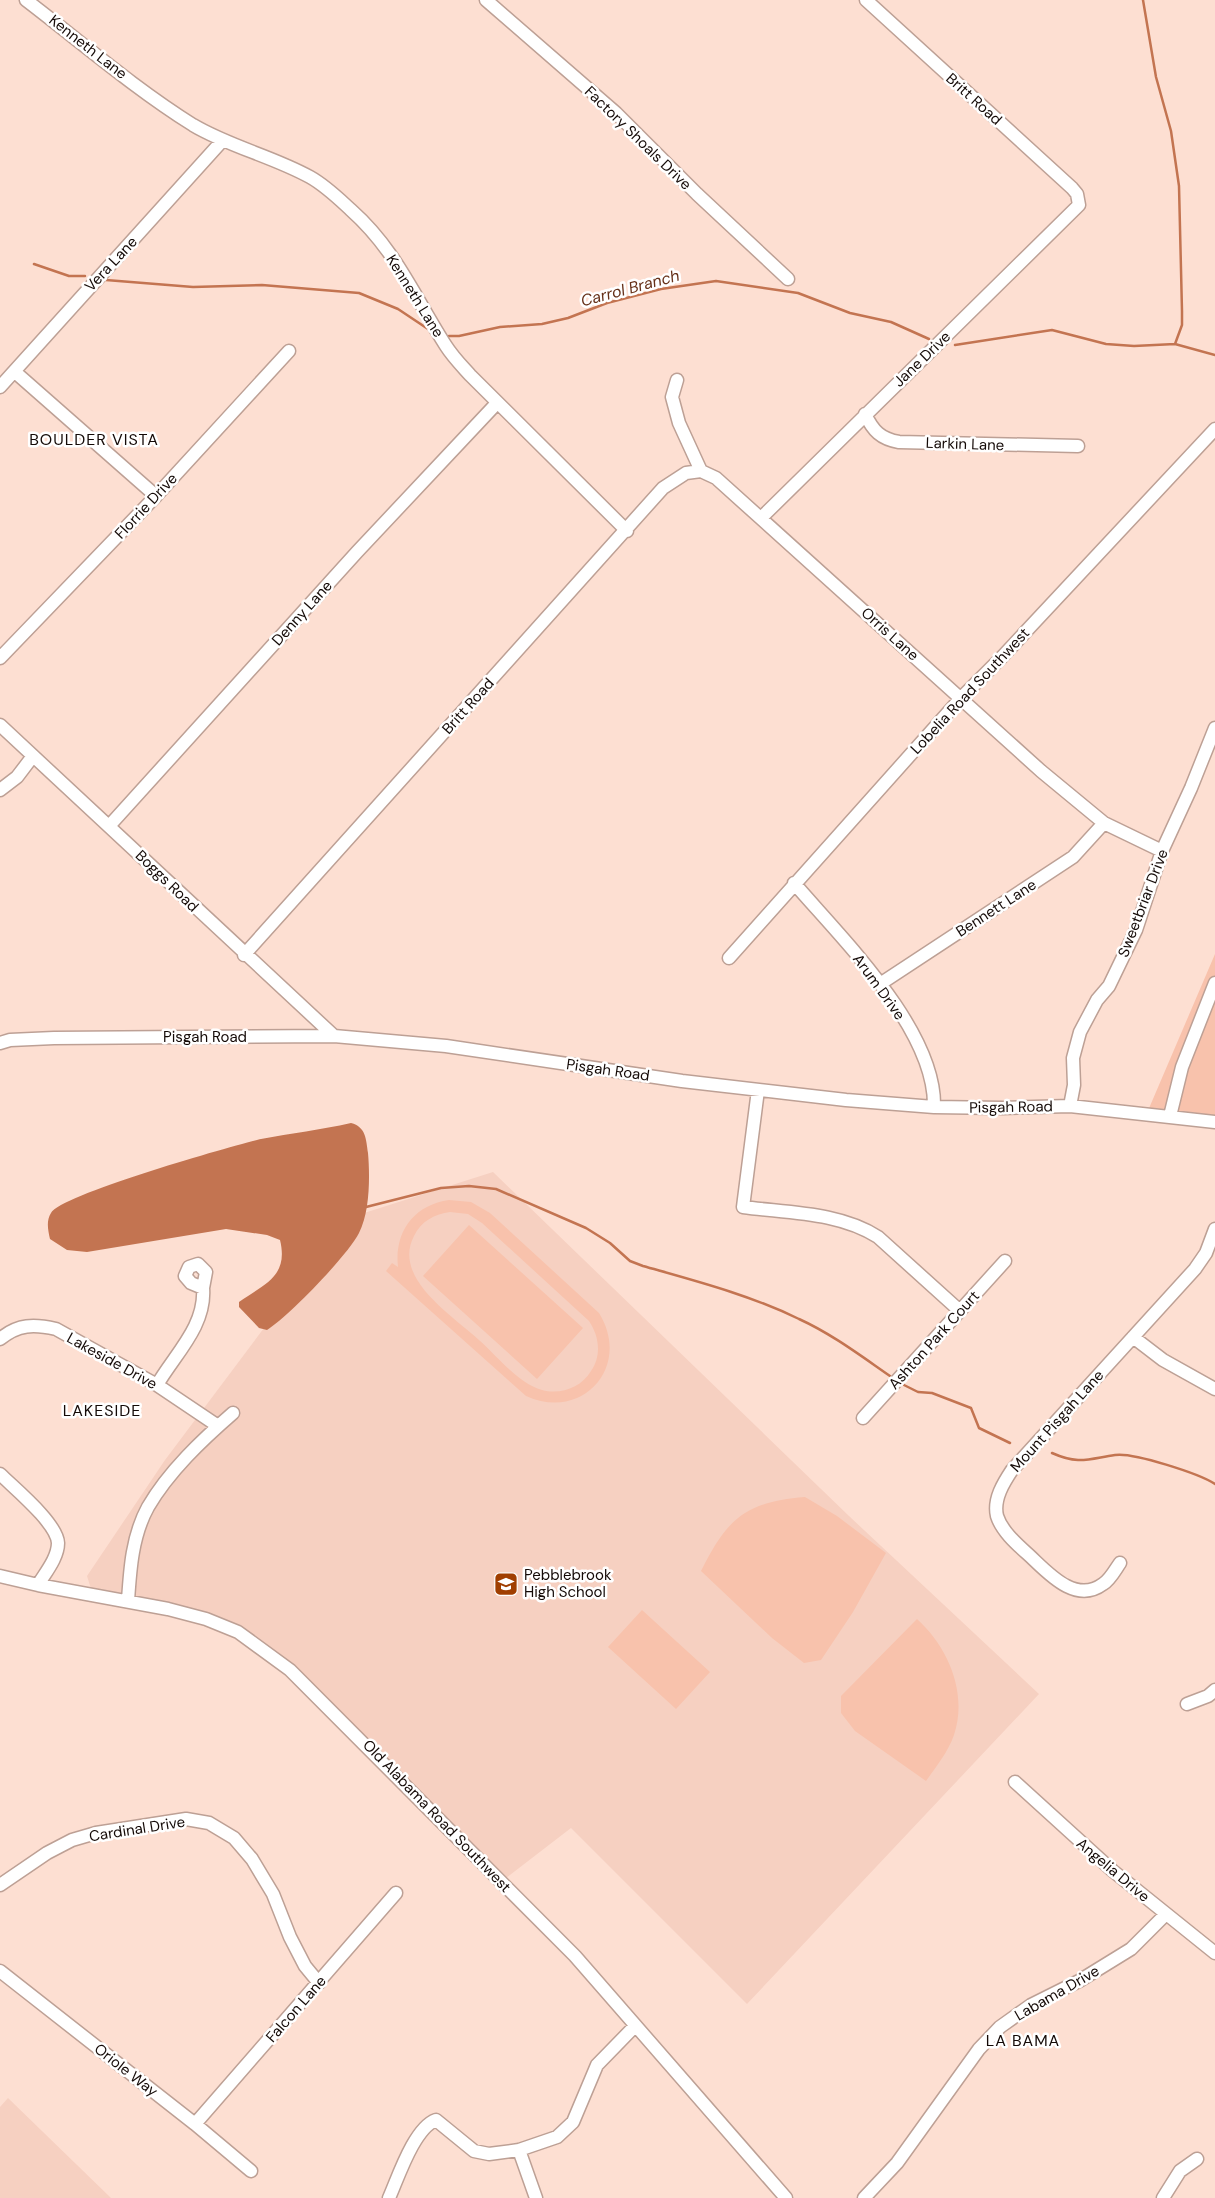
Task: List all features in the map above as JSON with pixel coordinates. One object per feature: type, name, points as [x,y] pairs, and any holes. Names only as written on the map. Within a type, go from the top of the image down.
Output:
[{"type":"street","name":"Kenneth Lane","points":[[26,0],[80,44],[192,124],[222,142],[264,156],[309,177],[323,185],[354,212],[399,265],[447,347],[497,403],[627,531]]},
{"type":"street","name":"Factory Shoals Drive","points":[[486,0],[616,113],[697,194],[788,278]]},
{"type":"street","name":"Britt Road","points":[[866,0],[1072,188],[1080,200]]},
{"type":"street","name":"Vera Lane","points":[[0,387],[222,142]]},
{"type":"street","name":"Jane Drive","points":[[761,518],[865,414],[1075,211],[1080,200]]},
{"type":"street","name":"Florrie Drive","points":[[0,658],[156,496],[289,351]]},
{"type":"street","points":[[14,372],[156,496]]},
{"type":"street","points":[[677,380],[672,397],[674,406],[679,423],[700,471]]},
{"type":"street","name":"Denny Lane","points":[[110,825],[357,552],[497,403]]},
{"type":"street","name":"Larkin Lane","points":[[865,414],[876,433],[888,440],[899,442],[1078,446]]},
{"type":"street","name":"Lobelia Road Southwest","points":[[729,958],[961,698],[1002,658],[1215,429]]},
{"type":"street","name":"Britt Road","points":[[244,955],[627,531],[663,488],[686,473],[700,471]]},
{"type":"street","name":"Orris Lane","points":[[700,471],[716,478],[1041,771],[1104,823],[1162,851]]},
{"type":"street","name":"Boggs Road","points":[[0,725],[110,825],[244,955],[334,1036]]},
{"type":"street","name":"Sweetbriar Drive","points":[[1070,1106],[1074,1085],[1074,1058],[1080,1032],[1097,1000],[1109,986],[1136,930],[1162,851],[1191,788],[1215,728]]},
{"type":"street","points":[[0,790],[17,777],[33,756]]},
{"type":"street","name":"Bennett Lane","points":[[880,984],[1074,857],[1104,823]]},
{"type":"street","name":"Arum Drive","points":[[794,883],[880,984],[920,1046],[930,1070],[934,1107]]},
{"type":"street","points":[[1170,1116],[1182,1067],[1215,983]]},
{"type":"street","name":"Pisgah Road","points":[[0,1042],[54,1038],[334,1036],[446,1046],[758,1090],[934,1107],[1070,1106],[1215,1122]]},
{"type":"street","points":[[758,1090],[743,1207],[838,1219],[868,1231],[878,1237],[960,1311]]},
{"type":"street","name":"Mount Pisgah Lane","points":[[1120,1563],[1103,1585],[1086,1590],[1069,1588],[1057,1581],[1013,1540],[997,1516],[997,1502],[1002,1485],[1012,1470],[1195,1269],[1206,1253],[1215,1229]]},
{"type":"street","name":"Ashton Park Court","points":[[863,1418],[1005,1261]]},
{"type":"street","points":[[157,1385],[189,1338],[204,1300],[203,1288]]},
{"type":"street","name":"Lakeside Drive","points":[[0,1339],[11,1330],[23,1326],[43,1326],[56,1330],[157,1385],[218,1426]]},
{"type":"street","points":[[1133,1337],[1163,1360],[1215,1389]]},
{"type":"street","points":[[128,1601],[134,1547],[148,1508],[169,1478],[218,1426],[233,1413]]},
{"type":"street","points":[[0,1474],[49,1524],[56,1535],[57,1551],[38,1585]]},
{"type":"street","name":"Old Alabama Road Southwest","points":[[0,1576],[38,1585],[168,1609],[206,1619],[238,1632],[290,1670],[575,1956],[786,2198]]},
{"type":"street","points":[[1188,1704],[1208,1696],[1215,1690]]},
{"type":"street","name":"Angelia Drive","points":[[1015,1782],[1113,1871],[1215,1953]]},
{"type":"street","name":"Cardinal Drive","points":[[0,1885],[47,1853],[72,1840],[96,1832],[186,1819],[209,1823],[234,1838],[252,1858],[273,1894],[294,1944],[306,1966],[319,1983]]},
{"type":"street","name":"Falcon Lane","points":[[195,2124],[396,1893]]},
{"type":"street","name":"Labama Drive","points":[[864,2198],[897,2163],[979,2049],[1000,2027],[1031,2005],[1079,1981],[1131,1949],[1166,1914]]},
{"type":"street","name":"Oriole Way","points":[[0,1971],[195,2124],[251,2172]]},
{"type":"street","points":[[389,2198],[411,2148],[429,2123],[436,2120],[474,2151],[489,2154],[519,2150],[542,2144],[557,2137],[573,2122],[597,2065],[635,2026]]},
{"type":"street","points":[[519,2150],[536,2198]]},
{"type":"street","points":[[1163,2198],[1180,2171],[1196,2159]]},
{"type":"shaded area","points":[[1215,954],[1215,1121],[1147,1113]]},
{"type":"shaded area","points":[[351,1123],[360,1127],[366,1138],[368,1153],[368,1194],[363,1224],[353,1243],[331,1270],[289,1312],[267,1330],[259,1328],[239,1307],[239,1302],[265,1284],[278,1271],[282,1253],[280,1240],[267,1235],[226,1229],[87,1252],[67,1250],[50,1239],[48,1222],[51,1213],[84,1194],[185,1160],[244,1143]]},
{"type":"shaded area","name":"Pebblebrook High School","points":[[493,1172],[849,1516],[1039,1694],[747,2004],[571,1828],[497,1885],[255,1644],[184,1615],[92,1592],[87,1576],[165,1460],[321,1252],[361,1214]]},
{"type":"shaded area","points":[[449,1200],[471,1202],[490,1213],[599,1313],[608,1333],[610,1352],[605,1369],[596,1384],[583,1395],[566,1401],[547,1402],[526,1396],[386,1271],[392,1263],[398,1267],[399,1242],[409,1222],[416,1214],[437,1203]],"holes":[[[450,1212],[468,1214],[482,1223],[589,1321],[597,1339],[597,1359],[587,1377],[576,1386],[556,1392],[542,1390],[525,1381],[441,1307],[418,1281],[411,1266],[409,1252],[414,1236],[420,1226],[439,1214]]]},
{"type":"shaded area","points":[[469,1225],[583,1328],[537,1379],[423,1276]]},
{"type":"shaded area","points":[[805,1497],[837,1516],[886,1553],[853,1612],[821,1660],[804,1663],[772,1638],[701,1571],[720,1538],[740,1516],[767,1503]]},
{"type":"shaded area","points":[[642,1610],[710,1672],[676,1709],[608,1647]]},
{"type":"shaded area","points":[[917,1619],[938,1643],[946,1657],[957,1687],[958,1703],[958,1719],[954,1735],[926,1781],[855,1731],[841,1713],[841,1696]]},
{"type":"shaded area","points":[[8,2098],[111,2198],[0,2198],[0,2107]]},
{"type":"waterway","points":[[1143,0],[1156,77],[1171,131],[1179,186],[1182,325],[1175,344]]},
{"type":"waterway","points":[[34,264],[69,276],[85,276]]},
{"type":"waterway","points":[[106,280],[193,287],[262,285],[359,293],[398,309],[431,331]]},
{"type":"waterway","name":"Carrol Branch","points":[[449,336],[459,336],[500,327],[542,324],[568,318],[607,303],[661,289],[716,281],[798,293],[850,313],[891,322],[929,339]]},
{"type":"waterway","points":[[955,345],[1052,330],[1106,344],[1134,346],[1175,344],[1215,355]]},
{"type":"waterway","points":[[366,1207],[441,1188],[469,1186],[496,1189],[586,1228],[610,1243],[630,1261],[742,1296],[799,1319],[835,1338],[890,1376]]},
{"type":"waterway","points":[[904,1385],[918,1392],[932,1393],[971,1408],[979,1428],[1010,1443]]},
{"type":"waterway","points":[[1052,1453],[1077,1460],[1115,1455],[1136,1457],[1182,1470],[1215,1484]]},
{"type":"place","name":"Pebblebrook High School","points":[[506,1584]]},
{"type":"district","name":"BOULDER VISTA","points":[[94,439]]},
{"type":"district","name":"LAKESIDE","points":[[102,1410]]},
{"type":"district","name":"LA BAMA","points":[[1023,2040]]}]
